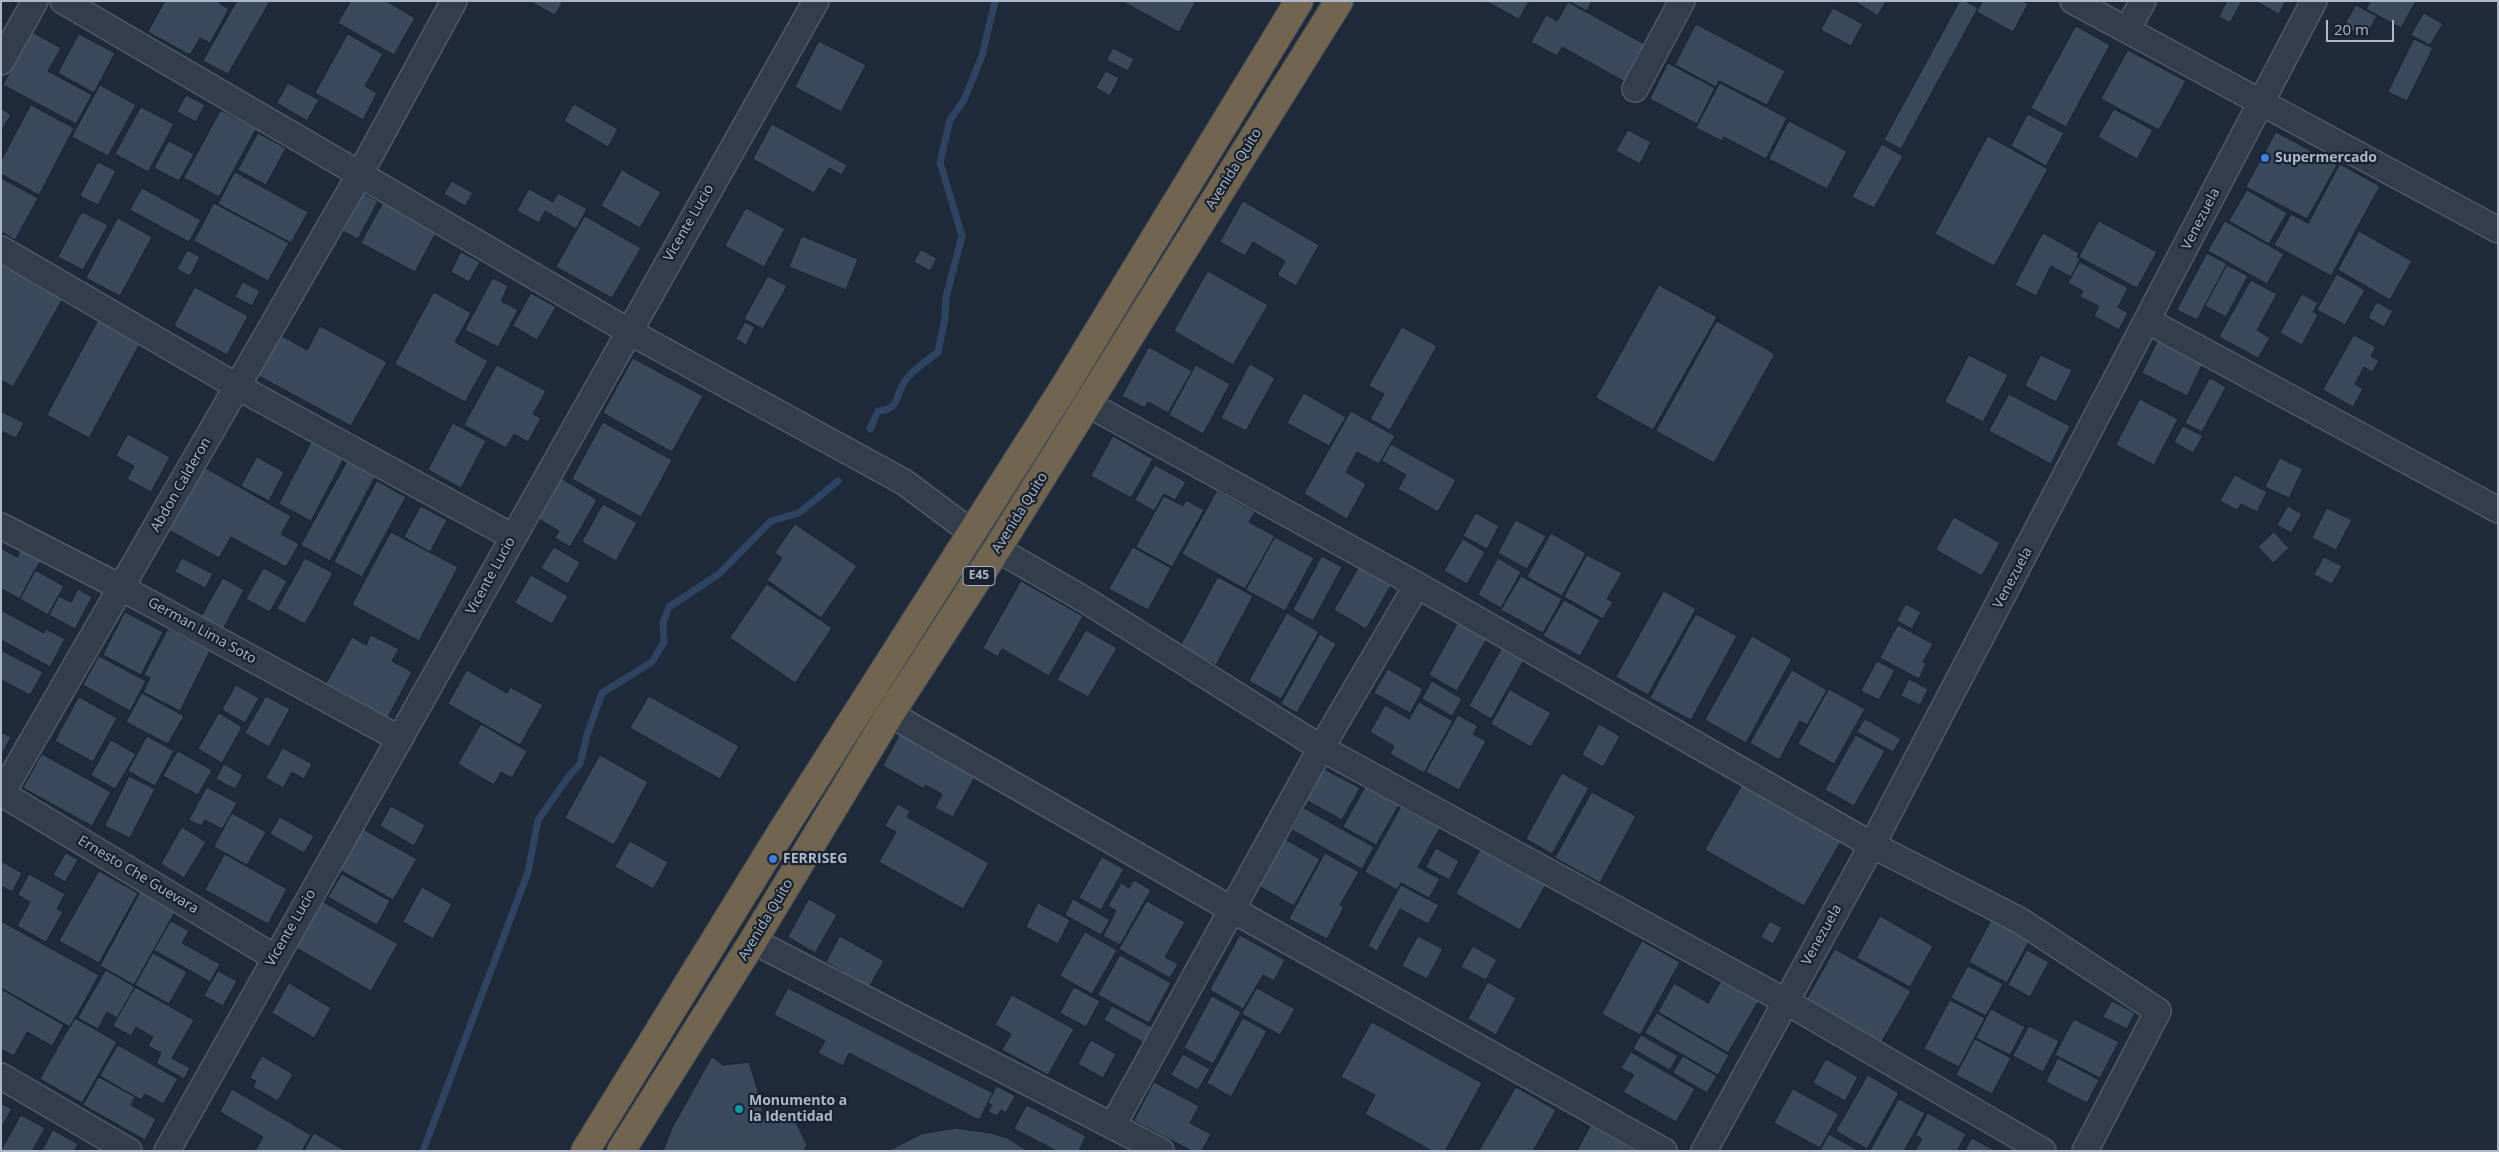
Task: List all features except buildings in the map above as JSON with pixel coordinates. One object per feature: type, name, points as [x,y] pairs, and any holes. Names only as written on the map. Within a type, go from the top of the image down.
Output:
[{"type":"highway","name":"E45","points":[[585,1151],[782,831],[1063,389],[1299,1]]},
{"type":"highway","name":"Avenida Quito","points":[[621,1151],[753,941],[890,714],[1088,404],[1339,1]]},
{"type":"street","points":[[1,62],[35,1]]},
{"type":"street","points":[[62,1],[628,331],[904,482],[971,532]]},
{"type":"street","name":"Abdon Calderon","points":[[2,794],[360,174],[454,1]]},
{"type":"street","name":"Vicente Lucio","points":[[167,1151],[274,956],[400,740],[628,331],[816,1]]},
{"type":"street","points":[[1636,88],[1682,1]]},
{"type":"street","points":[[2073,1],[2498,230]]},
{"type":"street","points":[[2127,30],[2143,1]]},
{"type":"street","name":"Venezuela","points":[[1704,1151],[1785,1000],[1872,845],[2314,1]]},
{"type":"street","points":[[1,249],[238,387],[513,538]]},
{"type":"street","points":[[2148,321],[2498,510]]},
{"type":"street","points":[[1088,404],[1418,585],[1872,845],[2019,920],[2158,1011],[2084,1151]]},
{"type":"street","name":"German Lima Soto","points":[[1,526],[120,587],[400,740]]},
{"type":"street","points":[[996,550],[1087,601],[1322,748],[1785,1000],[2042,1151]]},
{"type":"street","points":[[1113,1125],[1230,910],[1418,585]]},
{"type":"street","points":[[890,714],[1230,910],[1664,1151]]},
{"type":"street","name":"Ernesto Che Guevara","points":[[2,794],[274,956]]},
{"type":"street","points":[[753,941],[1161,1151]]},
{"type":"street","points":[[1,1076],[129,1151]]},
{"type":"waterway","points":[[870,429],[878,411],[885,410],[894,405],[908,377],[938,352],[945,318],[946,297],[962,236],[940,162],[950,120],[964,100],[982,56],[995,1]]},
{"type":"waterway","points":[[423,1151],[528,872],[538,820],[569,776],[580,764],[587,735],[602,693],[652,662],[664,642],[663,623],[669,607],[719,574],[771,521],[799,513],[838,481]]},
{"type":"place","name":"Supermercado","points":[[2265,158]]},
{"type":"place","name":"FERRISEG","points":[[773,859]]},
{"type":"place","name":"Monumento a la Identidad","points":[[739,1109]]}]
